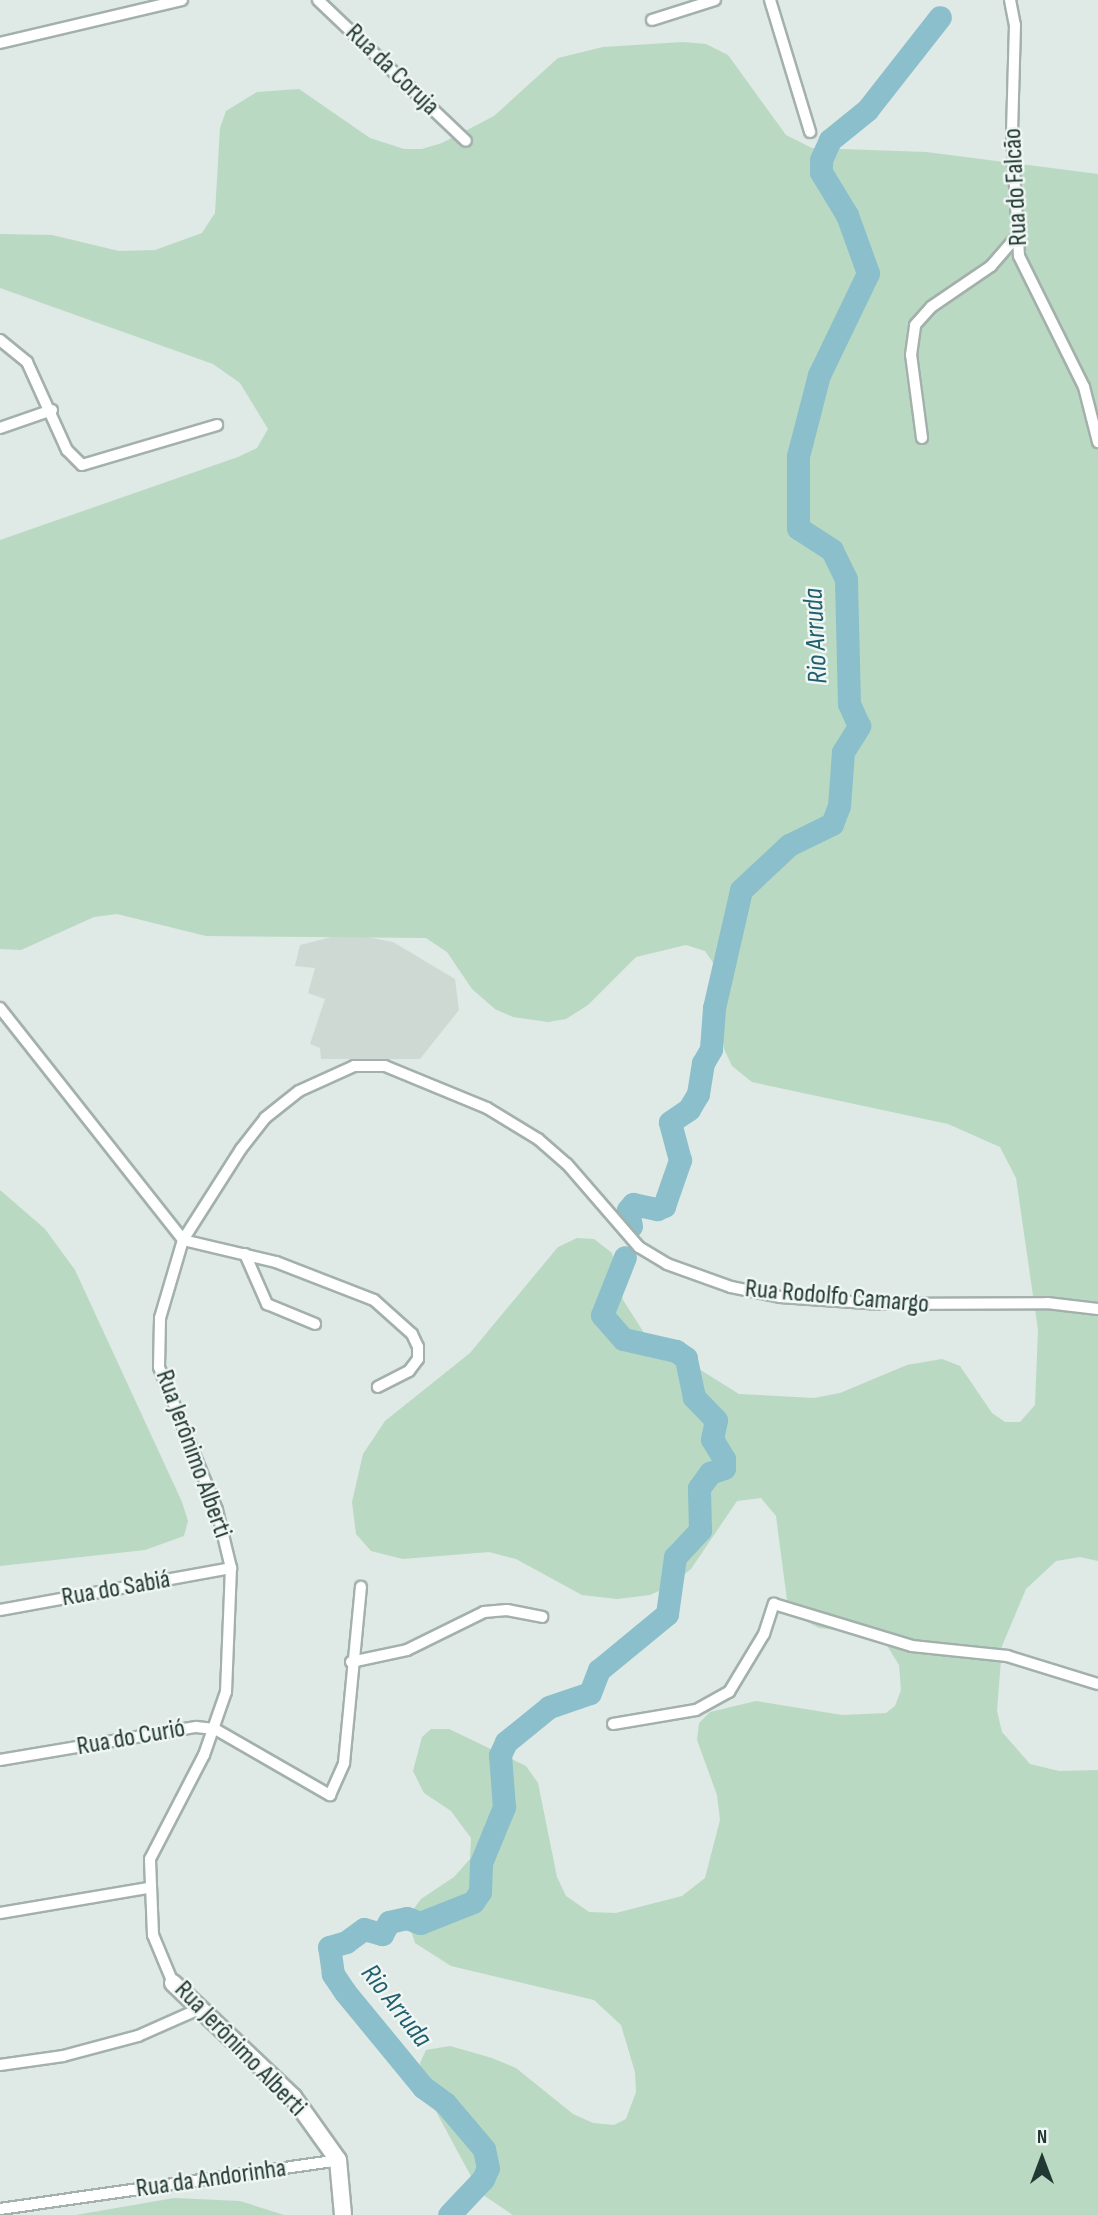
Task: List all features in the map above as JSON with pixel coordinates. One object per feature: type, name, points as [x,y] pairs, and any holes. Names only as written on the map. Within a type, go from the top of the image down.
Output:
[{"type":"street","points":[[0,43],[182,0]]},
{"type":"street","name":"Rua da Coruja","points":[[318,0],[466,141]]},
{"type":"street","points":[[652,20],[715,0]]},
{"type":"street","points":[[770,0],[810,132]]},
{"type":"street","name":"Rua do Falcão","points":[[1010,0],[1015,25],[1016,237],[1027,277],[1084,387],[1098,442]]},
{"type":"street","points":[[922,438],[911,355],[915,325],[931,307],[1000,259],[1016,237]]},
{"type":"street","points":[[0,340],[27,362],[52,410],[67,450],[82,465],[217,425]]},
{"type":"street","points":[[0,428],[52,410]]},
{"type":"street","points":[[0,1008],[183,1240],[245,1254],[356,1290],[396,1317],[412,1334],[418,1359],[409,1371],[378,1387]]},
{"type":"street","name":"Rua Rodolfo Camargo","points":[[183,1240],[265,1118],[328,1074],[354,1066],[385,1066],[512,1122],[567,1164],[639,1247],[667,1264],[732,1287],[780,1297],[881,1304],[1047,1303],[1098,1309]]},
{"type":"street","name":"Rua Jerônimo Alberti","points":[[183,1240],[160,1318],[159,1367],[217,1510],[231,1568],[226,1692],[215,1729],[163,1826],[150,1859],[148,1888],[153,1935],[173,1983],[293,2097],[338,2160]]},
{"type":"street","points":[[245,1254],[267,1304],[315,1324]]},
{"type":"street","name":"Rua do Sabiá","points":[[0,1610],[231,1568]]},
{"type":"street","points":[[361,1587],[351,1662],[408,1650],[484,1612],[507,1610],[542,1617]]},
{"type":"street","points":[[613,1724],[696,1710],[729,1692],[764,1634],[774,1604],[912,1646],[1007,1656],[1098,1684]]},
{"type":"street","name":"Rua do Curió","points":[[0,1760],[196,1727],[215,1729],[330,1795],[344,1763],[351,1662]]},
{"type":"street","points":[[0,1913],[148,1888]]},
{"type":"street","points":[[0,2065],[63,2056],[138,2036],[199,2009]]},
{"type":"street","points":[[338,2160],[342,2215]]},
{"type":"street","name":"Rua da Andorinha","points":[[0,2209],[338,2160]]},
{"type":"shaded area","points":[[347,933],[393,942],[455,979],[459,1010],[420,1059],[321,1059],[320,1048],[310,1044],[325,999],[308,993],[315,968],[295,966],[300,945]]},
{"type":"green space","points":[[683,42],[706,44],[728,55],[786,135],[812,148],[926,152],[1098,174],[1098,1561],[1080,1557],[1056,1561],[1026,1589],[1002,1646],[997,1711],[1002,1732],[1030,1764],[1059,1771],[1098,1770],[1098,2215],[513,2215],[480,2193],[425,2091],[420,2063],[426,2050],[450,2046],[516,2068],[573,2114],[593,2123],[614,2125],[626,2119],[636,2092],[635,2072],[621,2025],[594,2000],[451,1966],[415,1943],[407,1918],[421,1899],[454,1877],[470,1859],[471,1838],[451,1811],[424,1793],[413,1771],[422,1737],[431,1729],[449,1729],[526,1766],[538,1783],[557,1877],[566,1896],[589,1912],[616,1913],[682,1896],[705,1878],[720,1820],[717,1795],[697,1740],[699,1723],[710,1712],[756,1701],[842,1715],[886,1713],[895,1706],[901,1690],[899,1665],[886,1644],[860,1633],[819,1628],[796,1616],[787,1600],[776,1516],[761,1498],[737,1501],[691,1569],[670,1586],[650,1595],[617,1599],[582,1595],[516,1559],[489,1552],[403,1559],[371,1551],[356,1534],[352,1502],[363,1454],[385,1421],[470,1353],[558,1247],[577,1238],[594,1239],[612,1253],[623,1300],[646,1336],[739,1394],[814,1398],[840,1393],[907,1365],[942,1359],[960,1366],[992,1413],[1005,1422],[1020,1422],[1035,1405],[1038,1330],[1016,1178],[1000,1147],[948,1124],[752,1082],[732,1066],[724,1049],[714,964],[705,951],[686,945],[636,957],[588,1005],[566,1019],[548,1022],[513,1017],[495,1009],[472,989],[447,952],[426,938],[206,936],[117,914],[94,917],[21,950],[0,949],[0,540],[238,457],[257,448],[268,429],[240,383],[213,364],[0,288],[0,234],[52,235],[119,251],[155,250],[202,233],[215,213],[220,128],[226,111],[257,92],[299,89],[370,138],[404,149],[422,149],[442,143],[494,116],[558,58],[603,47]]},
{"type":"green space","points":[[0,1190],[45,1229],[75,1270],[182,1502],[188,1521],[184,1536],[145,1550],[0,1566]]},
{"type":"green space","points":[[174,2198],[240,2201],[284,2215],[76,2215]]},
{"type":"waterway","name":"Rio Arruda","points":[[631,1226],[628,1210],[633,1204],[657,1209],[664,1206],[680,1160],[670,1122],[689,1109],[698,1094],[703,1063],[711,1049],[714,1008],[741,890],[789,845],[832,824],[839,806],[843,752],[859,726],[849,704],[846,579],[832,550],[798,528],[798,456],[819,375],[868,273],[847,215],[821,172],[821,160],[830,140],[867,110],[940,17]]},
{"type":"waterway","name":"Rio Arruda","points":[[449,2215],[483,2179],[488,2168],[484,2149],[445,2103],[423,2087],[345,1992],[333,1974],[329,1947],[346,1942],[364,1929],[382,1934],[389,1922],[407,1918],[420,1923],[473,1902],[480,1892],[481,1863],[504,1807],[500,1755],[506,1742],[549,1707],[590,1693],[599,1670],[667,1614],[675,1557],[700,1530],[699,1488],[710,1473],[724,1468],[724,1459],[712,1439],[716,1420],[694,1397],[686,1358],[676,1351],[623,1339],[602,1315],[625,1257]]}]
